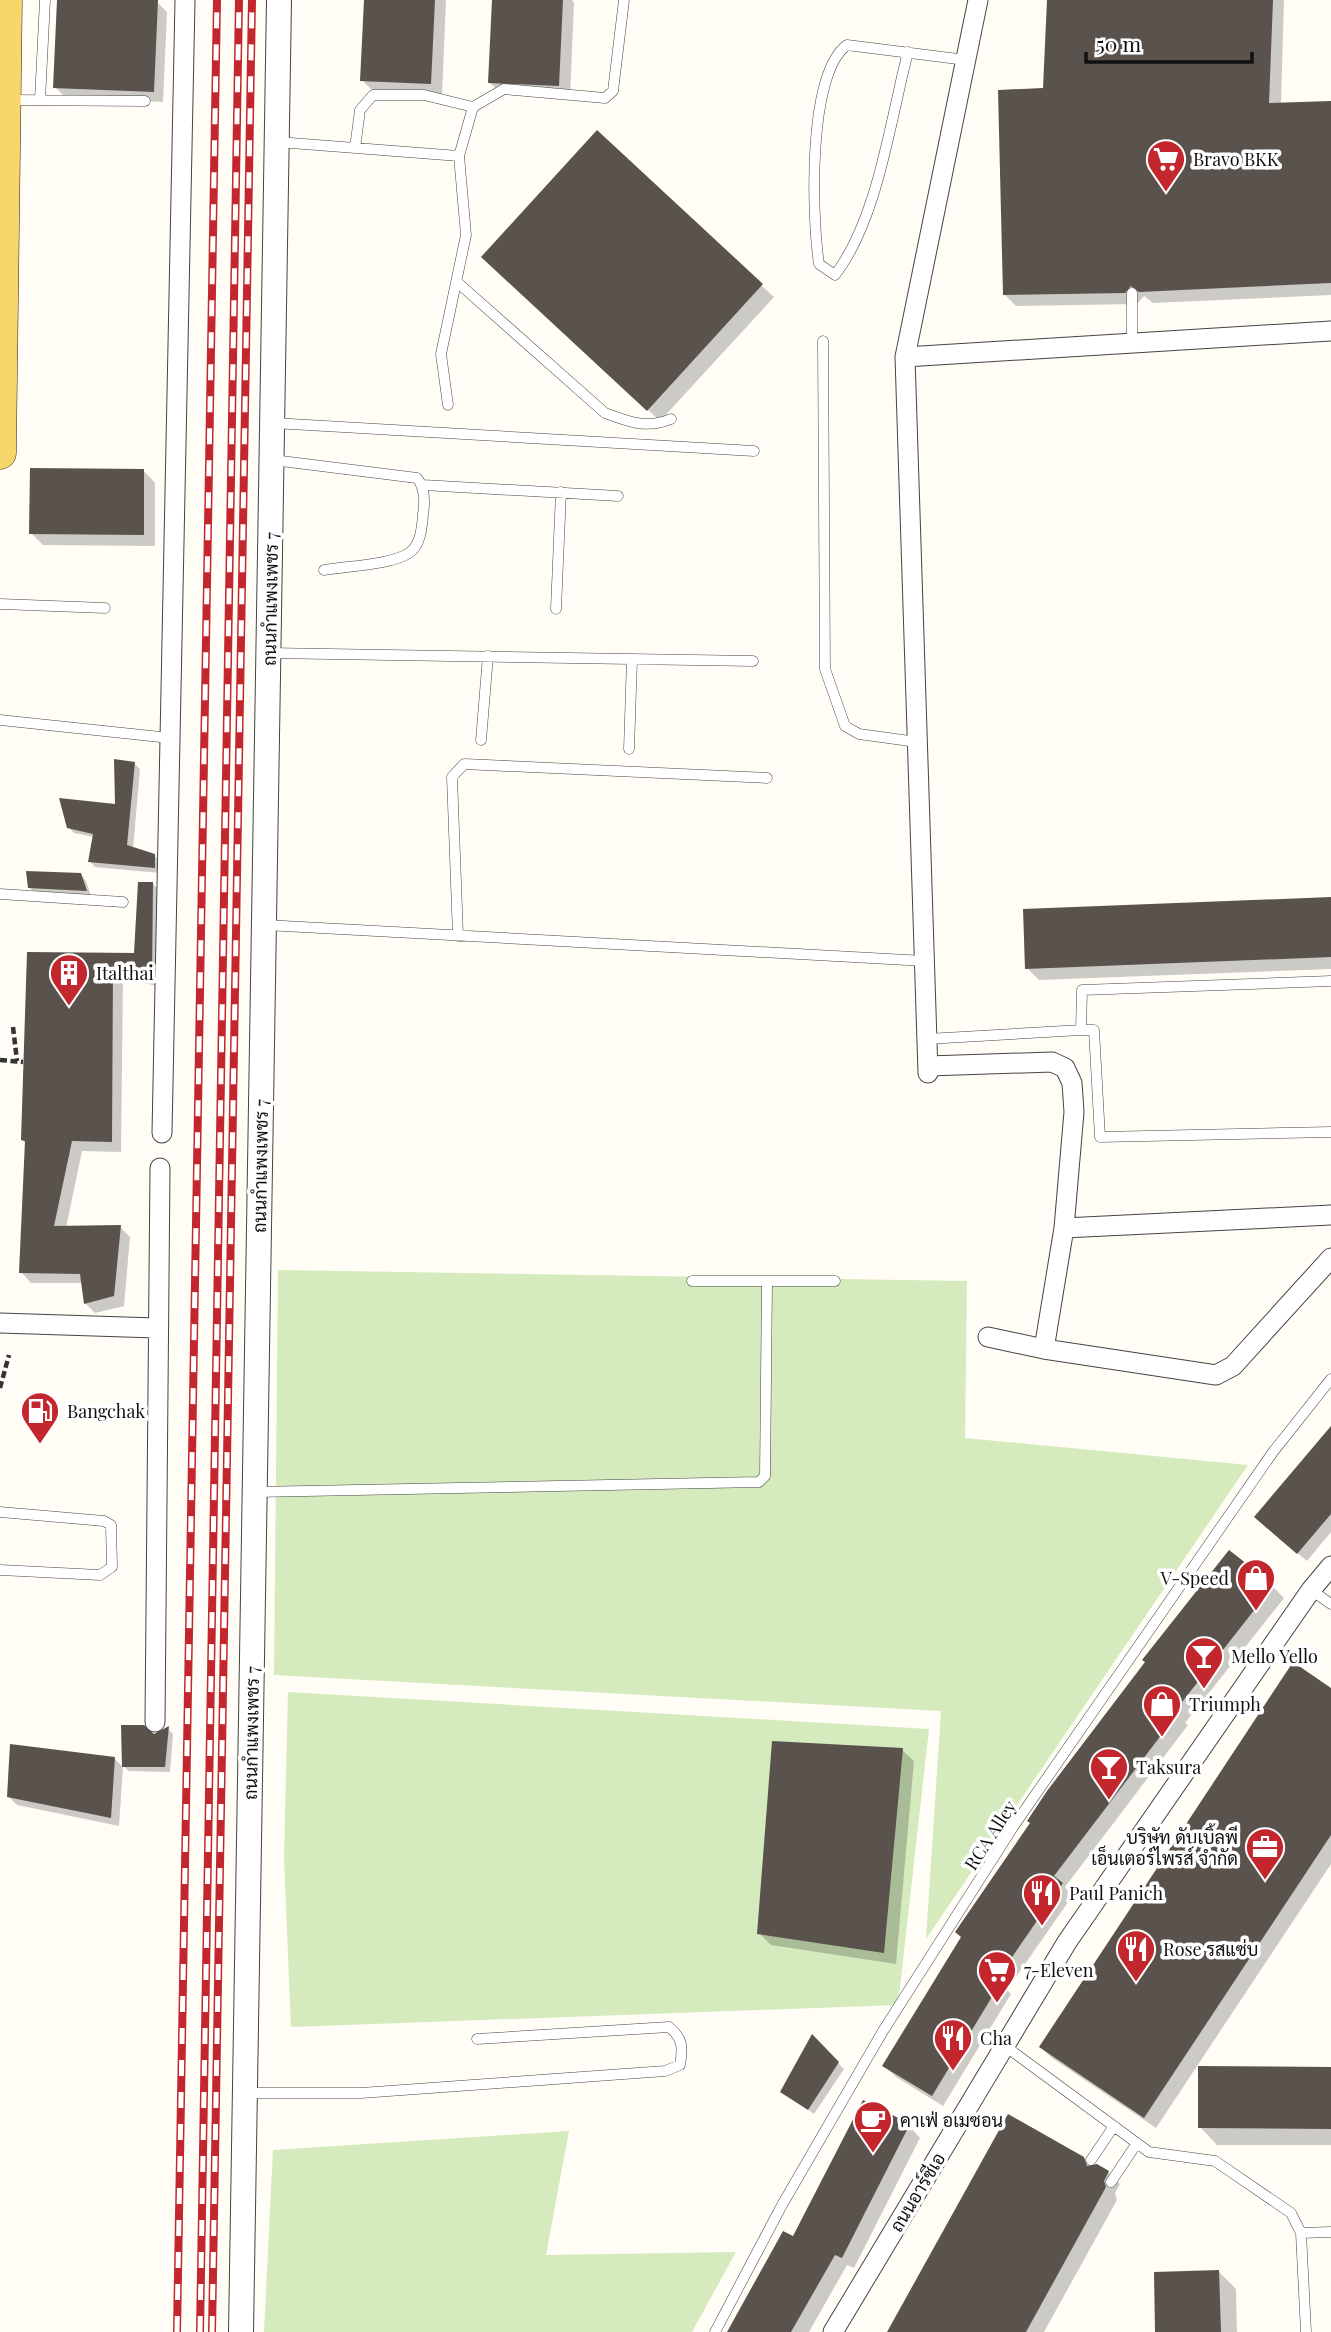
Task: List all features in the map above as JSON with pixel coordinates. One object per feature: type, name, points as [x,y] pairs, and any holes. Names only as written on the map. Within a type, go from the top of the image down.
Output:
[{"type":"main road","points":[[0,453],[6,0]]},
{"type":"street","points":[[162,1132],[185,0]]},
{"type":"street","name":"ถนนกำแพงเพชร 7","points":[[241,2332],[279,0]]},
{"type":"street","points":[[978,0],[905,357],[928,1069],[1052,1062],[1065,1069],[1072,1083],[1074,1112],[1064,1228],[1044,1349]]},
{"type":"street","points":[[905,357],[1331,331]]},
{"type":"street","points":[[155,1722],[156,1328],[160,1168]]},
{"type":"street","points":[[1064,1228],[1331,1215]]},
{"type":"street","points":[[988,1337],[1044,1349],[1216,1375],[1233,1366],[1331,1258]]},
{"type":"street","points":[[0,1323],[156,1328]]},
{"type":"street","name":"ถนนอาร์ซีเอ","points":[[833,2332],[1067,1942],[1311,1590],[1331,1566]]},
{"type":"lane","points":[[40,100],[45,0]]},
{"type":"lane","points":[[355,148],[360,110],[373,95],[424,95],[473,107],[504,89],[605,98],[613,91],[624,0]]},
{"type":"lane","points":[[908,52],[868,209],[849,256],[835,275],[819,264],[813,223],[817,120],[836,53],[847,45],[908,52],[966,60]]},
{"type":"lane","points":[[5,100],[145,101]]},
{"type":"lane","points":[[448,405],[441,354],[466,236],[459,156],[473,107]]},
{"type":"lane","points":[[277,142],[459,156]]},
{"type":"lane","points":[[457,282],[605,413],[629,422],[654,426],[671,419]]},
{"type":"lane","points":[[1132,293],[1132,343]]},
{"type":"lane","points":[[823,341],[825,669],[845,726],[859,734],[917,742]]},
{"type":"lane","points":[[273,423],[754,451]]},
{"type":"lane","points":[[272,460],[417,478],[423,485],[424,510],[419,540],[410,553],[388,560],[324,570]]},
{"type":"lane","points":[[423,485],[618,496]]},
{"type":"lane","points":[[556,609],[561,492]]},
{"type":"lane","points":[[0,604],[105,608]]},
{"type":"lane","points":[[269,653],[753,661]]},
{"type":"lane","points":[[481,740],[488,656]]},
{"type":"lane","points":[[629,750],[632,659]]},
{"type":"lane","points":[[0,720],[170,738]]},
{"type":"lane","points":[[457,936],[452,777],[464,764],[767,778]]},
{"type":"lane","points":[[0,894],[123,902]]},
{"type":"lane","points":[[264,925],[925,961]]},
{"type":"lane","points":[[1081,1030],[1082,990],[1331,981]]},
{"type":"lane","points":[[927,1039],[1094,1030],[1100,1137],[1331,1132]]},
{"type":"lane","points":[[692,1280],[835,1281]]},
{"type":"lane","points":[[255,1492],[758,1482],[765,1476],[768,1282]]},
{"type":"lane","name":"RCA Alley","points":[[715,2332],[782,2205],[876,2042],[1013,1827],[1273,1452],[1331,1379]]},
{"type":"lane","points":[[0,1512],[104,1521],[111,1525],[114,1534],[112,1567],[100,1575],[0,1570]]},
{"type":"lane","points":[[1311,1590],[1331,1604]]},
{"type":"lane","points":[[245,2093],[361,2094],[665,2071],[680,2065],[683,2048],[678,2034],[668,2027],[477,2039]]},
{"type":"lane","points":[[1005,2046],[1149,2152],[1215,2161],[1291,2213],[1301,2233],[1306,2332]]},
{"type":"lane","points":[[1091,2160],[1114,2126]]},
{"type":"lane","points":[[1111,2182],[1137,2143]]},
{"type":"lane","points":[[1301,2233],[1331,2232]]},
{"type":"path","points":[[0,1060],[20,1061],[13,1027]]},
{"type":"path","points":[[1,1388],[9,1355]]},
{"type":"green space","points":[[278,1270],[967,1281],[965,1438],[1248,1465],[926,1939],[941,1711],[274,1675]]},
{"type":"green space","points":[[288,1692],[929,1729],[898,2005],[291,2027],[284,1857]]},
{"type":"green space","points":[[569,2131],[546,2255],[736,2252],[692,2332],[264,2332],[273,2150]]},
{"type":"building","points":[[57,0],[158,0],[154,92],[53,88]]},
{"type":"building","points":[[364,0],[435,0],[431,84],[360,81]]},
{"type":"building","points":[[492,0],[563,0],[559,86],[488,83]]},
{"type":"building","name":"Bravo BKK","points":[[1047,0],[1273,0],[1269,103],[1331,101],[1331,283],[1139,292],[1131,286],[1125,293],[1003,295],[998,90],[1043,88]]},
{"type":"building","points":[[597,130],[763,284],[647,411],[481,257]]},
{"type":"building","points":[[30,468],[144,469],[144,535],[29,534]]},
{"type":"building","points":[[114,759],[135,762],[127,845],[155,854],[155,868],[88,862],[93,834],[67,828],[59,798],[115,804]]},
{"type":"building","points":[[26,871],[81,873],[87,891],[28,888]]},
{"type":"building","name":"Italthai","points":[[138,882],[153,882],[152,978],[113,969],[112,1142],[72,1141],[54,1226],[121,1225],[114,1296],[84,1304],[80,1274],[19,1273],[25,1141],[21,1140],[27,952],[134,953]]},
{"type":"building","points":[[1331,897],[1331,957],[1025,969],[1023,909]]},
{"type":"building","points":[[1331,1426],[1331,1514],[1297,1554],[1254,1517]]},
{"type":"building","points":[[1229,1550],[1274,1585],[1175,1711],[1178,1713],[1054,1876],[1063,1883],[997,1979],[1001,1982],[932,2096],[882,2066],[961,1937],[955,1932],[1030,1823],[1027,1821],[1047,1791],[1145,1662],[1142,1660]]},
{"type":"building","points":[[1293,1662],[1331,1688],[1331,1835],[1144,2118],[1039,2047]]},
{"type":"building","points":[[121,1725],[144,1725],[154,1734],[169,1726],[165,1767],[122,1767]]},
{"type":"building","points":[[772,1741],[903,1748],[884,1953],[757,1934]]},
{"type":"building","points":[[10,1744],[115,1757],[111,1818],[7,1797]]},
{"type":"building","points":[[812,2034],[839,2062],[808,2110],[780,2092]]},
{"type":"building","points":[[1198,2066],[1331,2067],[1331,2129],[1198,2128]]},
{"type":"building","points":[[863,2100],[910,2124],[842,2258],[835,2255],[791,2332],[727,2332],[783,2231],[793,2236]]},
{"type":"building","points":[[1008,2114],[1084,2157],[1087,2166],[1097,2164],[1109,2171],[1104,2181],[1106,2187],[1026,2332],[887,2332]]},
{"type":"building","points":[[1219,2270],[1221,2332],[1155,2332],[1154,2272]]},
{"type":"railway","points":[[177,2332],[217,0]]},
{"type":"railway","points":[[200,2332],[239,0]]},
{"type":"railway","points":[[212,2332],[252,0]]},
{"type":"place","name":"Bravo BKK","points":[[1166,193]]},
{"type":"place","name":"Italthai","points":[[69,1007]]},
{"type":"place","name":"Bangchak","points":[[40,1445]]},
{"type":"place","name":"V-Speed","points":[[1256,1612]]},
{"type":"place","name":"Mello Yello","points":[[1204,1690]]},
{"type":"place","name":"Triumph","points":[[1162,1738]]},
{"type":"place","name":"Taksura","points":[[1109,1801]]},
{"type":"place","name":"บริษัท ดับเบิ้ลพี เอ็นเตอร์ไพรส์ จำกัด","points":[[1265,1881]]},
{"type":"place","name":"Paul Panich","points":[[1042,1927]]},
{"type":"place","name":"Rose รสแซ่บ","points":[[1136,1983]]},
{"type":"place","name":"7-Eleven","points":[[997,2004]]},
{"type":"place","name":"Cha","points":[[953,2072]]},
{"type":"place","name":"คาเฟ่ อเมซอน","points":[[873,2154]]}]
